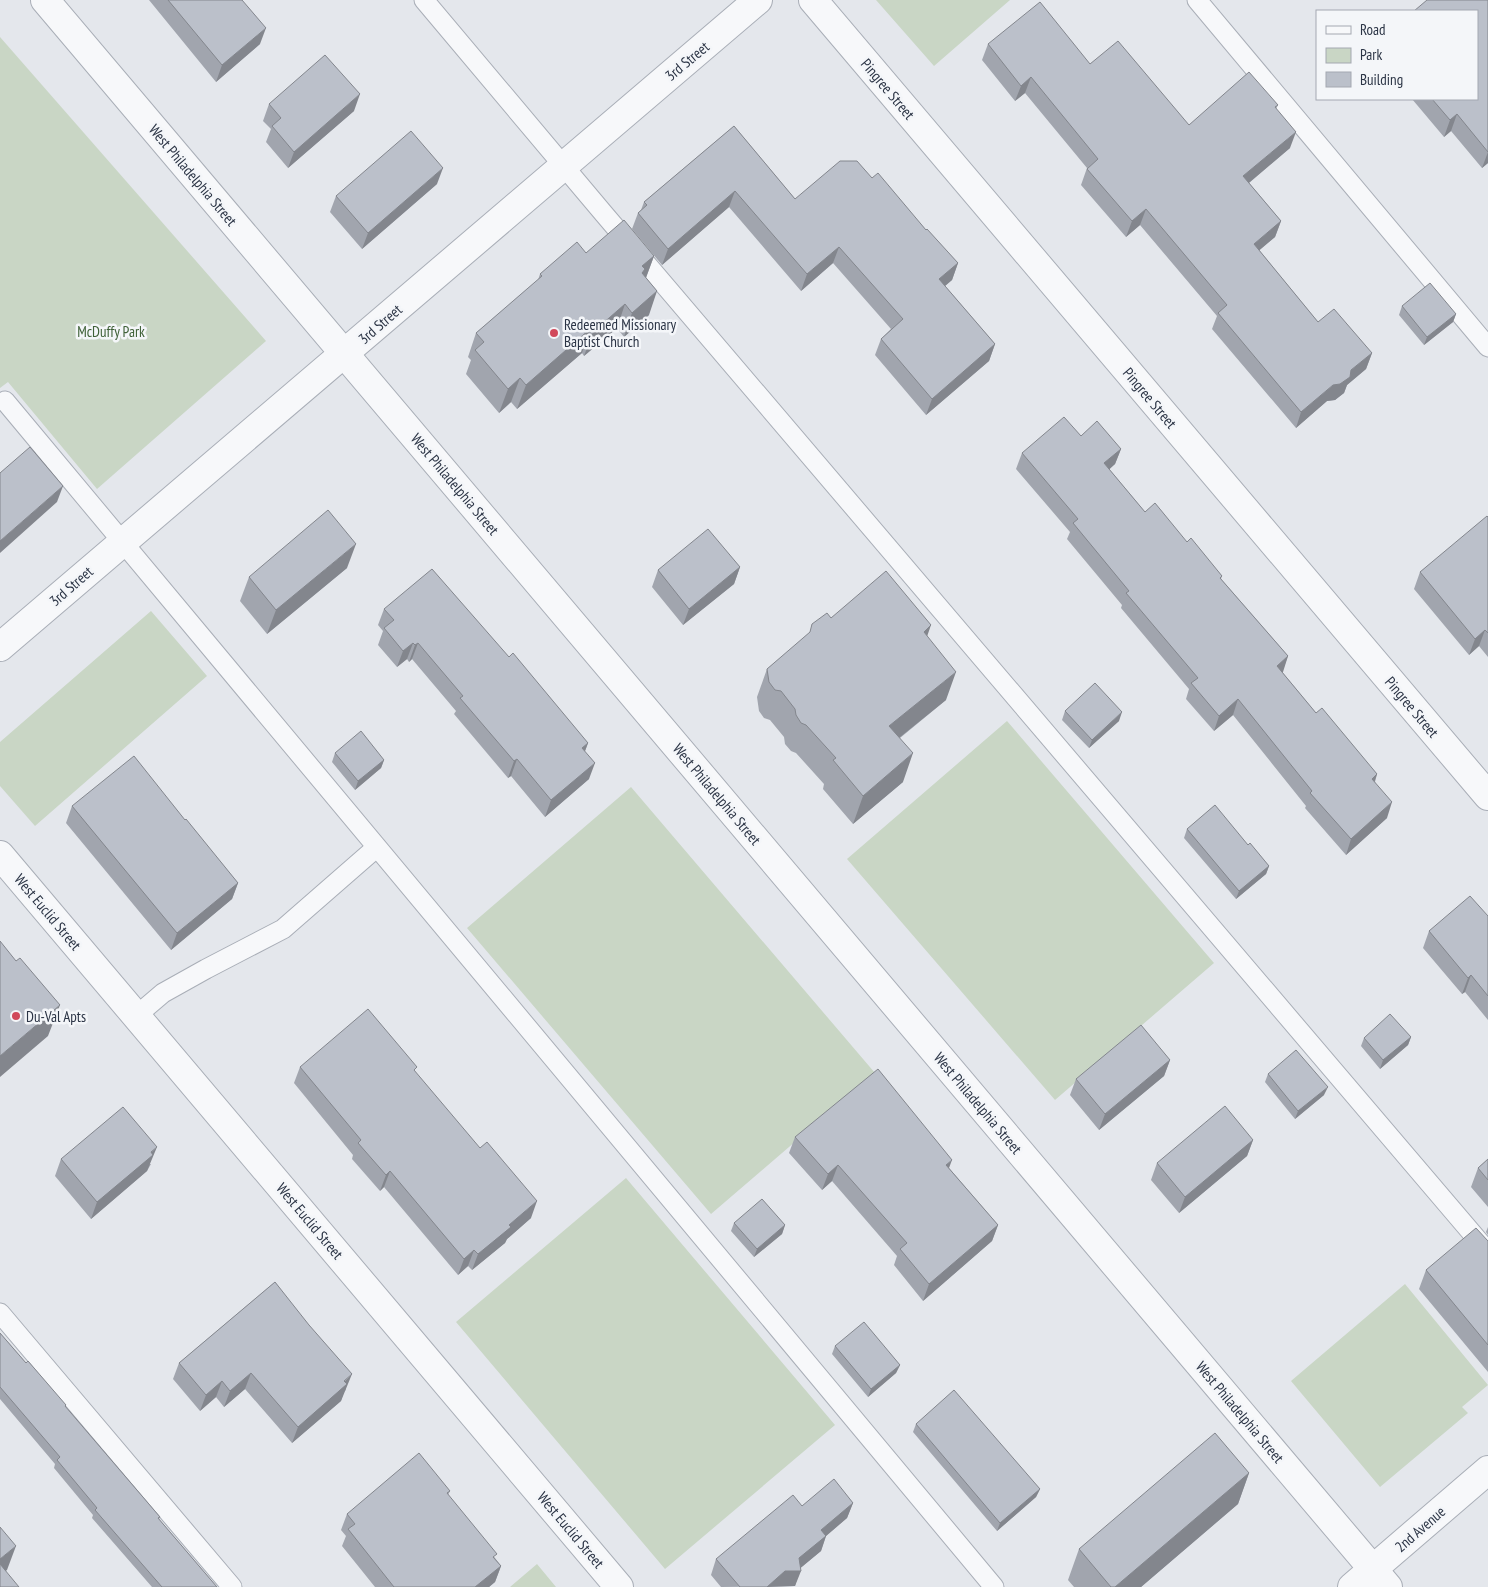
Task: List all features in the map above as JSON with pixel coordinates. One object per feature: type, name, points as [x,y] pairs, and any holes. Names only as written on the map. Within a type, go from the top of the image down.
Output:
[{"type":"street","name":"West Philadelphia Street","points":[[45,0],[1381,1578]]},
{"type":"street","name":"3rd Street","points":[[0,647],[758,0]]},
{"type":"street","name":"Pingree Street","points":[[813,0],[1488,796]]},
{"type":"street","name":"West Euclid Street","points":[[0,855],[619,1587]]},
{"type":"street","name":"2nd Avenue","points":[[1352,1587],[1381,1578],[1488,1470]]},
{"type":"lane","points":[[424,0],[1488,1252]]},
{"type":"lane","points":[[1197,0],[1488,347]]},
{"type":"lane","points":[[5,401],[994,1587]]},
{"type":"lane","points":[[136,1016],[163,993],[283,929],[377,847]]},
{"type":"lane","points":[[0,1313],[232,1587]]},
{"type":"green space","points":[[876,0],[1010,0],[934,66]]},
{"type":"green space","name":"McDuffy Park","points":[[0,37],[266,341],[97,489],[8,382],[0,388]]},
{"type":"green space","points":[[151,611],[207,676],[35,826],[0,786],[0,742]]},
{"type":"green space","points":[[1007,721],[1214,963],[1055,1100],[847,859]]},
{"type":"green space","points":[[631,787],[875,1073],[711,1214],[467,928]]},
{"type":"green space","points":[[626,1178],[835,1425],[665,1569],[456,1322]]},
{"type":"green space","points":[[1405,1284],[1488,1385],[1462,1407],[1468,1413],[1380,1487],[1291,1381]]},
{"type":"green space","points":[[537,1564],[556,1587],[510,1587]]},
{"type":"building","points":[[168,0],[242,0],[266,28],[222,65]]},
{"type":"building","points":[[1427,0],[1488,0],[1488,152],[1457,114],[1450,120],[1433,100],[1478,100],[1478,10],[1415,10]]},
{"type":"building","points":[[1040,2],[1090,64],[1118,41],[1189,125],[1249,72],[1278,105],[1275,107],[1296,132],[1243,176],[1281,221],[1254,244],[1318,322],[1334,309],[1372,353],[1351,370],[1350,377],[1340,384],[1333,385],[1301,412],[1218,313],[1227,305],[1146,209],[1132,221],[1087,169],[1098,159],[1031,77],[1021,86],[988,44]]},
{"type":"building","points":[[325,55],[360,94],[294,152],[272,126],[281,118],[269,104]]},
{"type":"building","points":[[734,126],[795,199],[840,161],[857,161],[872,178],[878,173],[926,230],[958,263],[939,279],[995,344],[932,399],[881,339],[903,319],[839,247],[807,274],[735,191],[668,249],[638,213],[647,205],[644,202]]},
{"type":"building","points":[[411,131],[443,168],[368,233],[336,196]]},
{"type":"building","name":"Redeemed Missionary Baptist Church","points":[[624,220],[654,256],[642,266],[645,269],[642,273],[657,291],[632,313],[625,304],[593,332],[590,329],[526,385],[520,378],[508,389],[475,350],[484,342],[476,333],[542,276],[540,274],[577,242],[586,253]]},
{"type":"building","points":[[1430,283],[1456,314],[1427,337],[1402,306]]},
{"type":"building","points":[[1064,417],[1081,436],[1097,421],[1121,449],[1104,463],[1145,512],[1155,503],[1187,542],[1191,538],[1222,576],[1220,578],[1288,656],[1277,666],[1316,713],[1322,708],[1377,774],[1372,779],[1392,802],[1351,839],[1310,793],[1312,791],[1238,699],[1219,716],[1191,683],[1198,678],[1126,593],[1129,591],[1073,523],[1078,519],[1022,453]]},
{"type":"building","points":[[30,447],[63,486],[0,541],[0,473]]},
{"type":"building","points":[[328,510],[356,544],[276,610],[249,577]]},
{"type":"building","points":[[1487,516],[1488,633],[1485,630],[1475,639],[1420,572]]},
{"type":"building","points":[[708,529],[740,567],[689,609],[658,570]]},
{"type":"building","points":[[432,569],[509,657],[513,653],[588,743],[582,748],[595,763],[551,800],[517,759],[514,761],[460,698],[463,696],[418,643],[415,645],[413,643],[403,651],[384,628],[394,620],[384,609]]},
{"type":"building","points":[[886,571],[931,625],[924,632],[956,672],[889,726],[913,753],[863,796],[833,760],[836,758],[806,725],[801,723],[795,709],[781,691],[775,690],[769,682],[767,669],[810,632],[812,624],[827,613],[831,618]]},
{"type":"building","points":[[1095,683],[1122,712],[1092,740],[1065,711]]},
{"type":"building","points":[[361,731],[384,760],[358,781],[335,753]]},
{"type":"building","points":[[134,756],[238,883],[177,933],[72,806]]},
{"type":"building","points":[[1215,805],[1248,845],[1250,843],[1269,866],[1239,891],[1187,829]]},
{"type":"building","points":[[1470,896],[1488,916],[1488,996],[1471,975],[1468,978],[1429,931]]},
{"type":"building","points":[[0,941],[16,961],[20,958],[60,1005],[0,1056]]},
{"type":"building","points":[[368,1009],[417,1067],[414,1070],[480,1148],[487,1142],[537,1201],[509,1225],[511,1227],[478,1254],[474,1250],[464,1259],[390,1171],[386,1175],[358,1143],[361,1140],[300,1067]]},
{"type":"building","points":[[1390,1014],[1411,1037],[1383,1060],[1364,1038]]},
{"type":"building","points":[[1141,1025],[1170,1060],[1105,1114],[1076,1079]]},
{"type":"building","points":[[1296,1050],[1328,1087],[1298,1111],[1268,1074]]},
{"type":"building","points":[[878,1069],[952,1160],[946,1165],[998,1225],[929,1284],[900,1249],[907,1243],[838,1165],[828,1174],[795,1137]]},
{"type":"building","points":[[1225,1106],[1253,1140],[1185,1197],[1157,1163]]},
{"type":"building","points":[[123,1107],[157,1147],[151,1152],[153,1155],[97,1202],[61,1159]]},
{"type":"building","points":[[1488,1159],[1488,1180],[1478,1168]]},
{"type":"building","points":[[762,1199],[785,1225],[757,1249],[734,1223]]},
{"type":"building","points":[[1476,1228],[1488,1241],[1488,1345],[1426,1270]]},
{"type":"building","points":[[275,1282],[309,1325],[352,1374],[344,1381],[347,1384],[298,1427],[251,1373],[230,1391],[222,1381],[206,1395],[179,1363]]},
{"type":"building","points":[[864,1322],[900,1365],[871,1389],[835,1346]]},
{"type":"building","points":[[0,1333],[26,1363],[28,1361],[66,1405],[217,1587],[162,1587],[95,1510],[97,1508],[57,1460],[60,1457],[0,1387]]},
{"type":"building","points":[[954,1390],[1040,1489],[1000,1523],[916,1424]]},
{"type":"building","points":[[1215,1433],[1249,1473],[1115,1587],[1111,1587],[1079,1549]]},
{"type":"building","points":[[419,1453],[450,1491],[447,1493],[497,1554],[493,1557],[501,1566],[475,1587],[394,1587],[348,1529],[355,1524],[347,1514]]},
{"type":"building","points":[[834,1479],[853,1503],[821,1530],[826,1536],[799,1558],[801,1571],[785,1571],[767,1587],[740,1587],[716,1559],[793,1495],[802,1506]]},
{"type":"building","points":[[0,1527],[16,1546],[0,1559]]},
{"type":"building","points":[[0,1564],[19,1587],[0,1587]]},
{"type":"place","name":"Redeemed Missionary Baptist Church","points":[[554,333]]},
{"type":"place","name":"Du-Val Apts","points":[[16,1016]]}]
